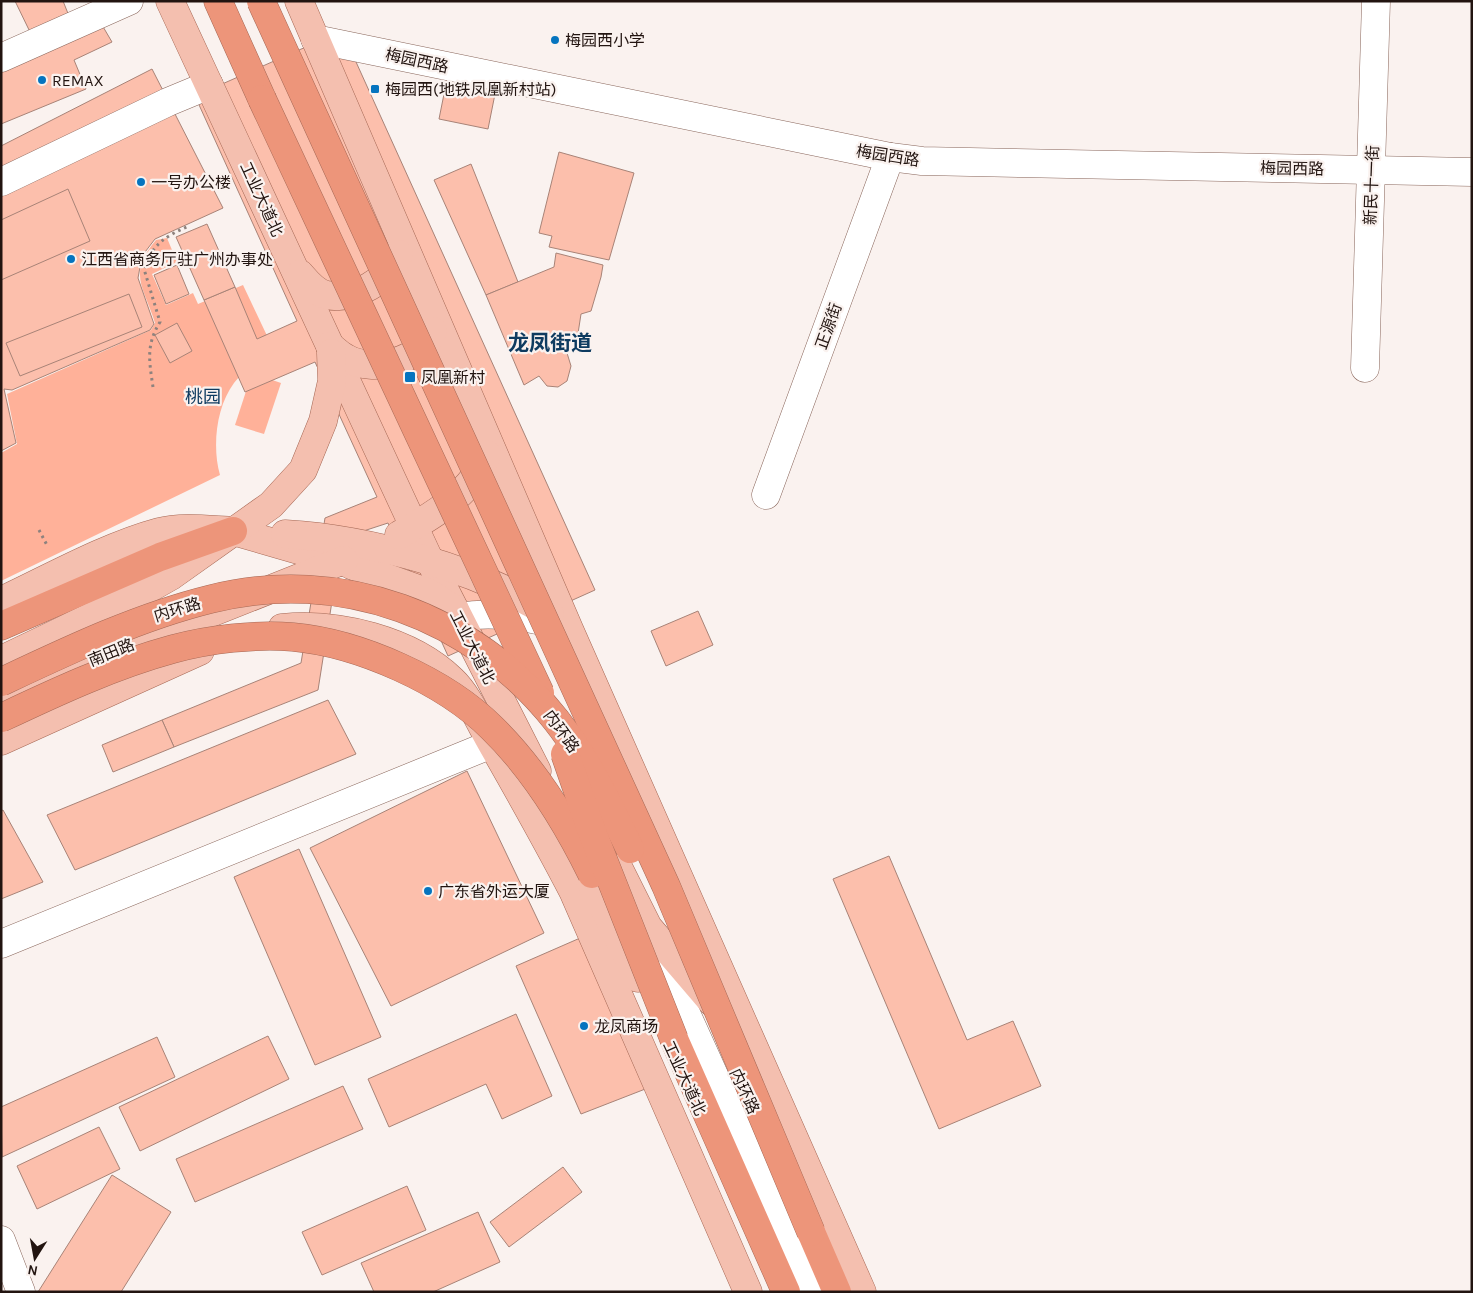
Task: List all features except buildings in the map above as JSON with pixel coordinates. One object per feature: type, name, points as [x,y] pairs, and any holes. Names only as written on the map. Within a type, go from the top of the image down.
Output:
[{"type":"highway","points":[[218,1],[537,687],[564,749],[591,829],[674,1038],[786,1292]]},
{"type":"highway","points":[[261,1],[525,581],[647,843],[811,1232]]},
{"type":"highway","points":[[1,626],[160,557],[232,531]]},
{"type":"highway","name":"内环路","points":[[1,682],[76,647],[169,610],[213,598],[278,589],[305,588],[342,592],[382,600],[418,613],[464,637],[505,668],[537,698],[556,720],[594,780],[656,902],[811,1232],[837,1292]]},
{"type":"highway","points":[[1,718],[143,659],[173,649],[233,639],[292,637],[323,642],[375,658],[414,675],[454,699],[492,727],[541,786],[575,841],[674,1038]]},
{"type":"main road","name":"工业大道北","points":[[170,1],[431,563],[520,736],[669,1042],[779,1292]]},
{"type":"main road","points":[[298,1],[569,630],[862,1292]]},
{"type":"main road","points":[[294,267],[310,286],[325,295],[341,296],[371,286],[391,268],[398,256],[402,239]]},
{"type":"main road","points":[[330,346],[346,358],[367,364],[395,362],[408,357],[429,342],[437,322]]},
{"type":"main road","points":[[1,660],[143,592],[171,576],[271,505],[303,470],[323,422],[332,381],[330,346]]},
{"type":"main road","name":"南田路","points":[[1,702],[85,663],[374,547],[414,526],[439,509],[472,482],[483,466],[490,446]]},
{"type":"main road","points":[[1,601],[124,544],[160,532],[188,529],[232,531],[326,537],[374,547],[431,563],[518,596],[548,613],[569,630]]},
{"type":"main road","points":[[232,531],[351,565],[429,593],[458,614],[492,646],[512,670],[551,733],[648,927],[756,1055]]},
{"type":"main road","points":[[458,614],[471,707]]},
{"type":"main road","points":[[1,741],[177,660],[268,629],[293,627],[346,630],[378,639],[409,651],[435,666],[453,681],[471,707],[573,891],[748,1292]]},
{"type":"street","points":[[2,54],[129,1]]},
{"type":"street","name":"新民十一街","points":[[1365,368],[1376,1]]},
{"type":"street","name":"梅园西路","points":[[315,39],[890,157],[922,161],[1472,172]]},
{"type":"street","points":[[1,182],[168,102],[209,85]]},
{"type":"street","name":"正源街","points":[[766,495],[890,157]]},
{"type":"street","points":[[458,614],[518,616],[536,619],[569,630]]},
{"type":"street","points":[[1,944],[492,744]]},
{"type":"street","points":[[648,927],[812,1292]]},
{"type":"street","points":[[1,1240],[21,1292]]},
{"type":"street","points":[[1,1285],[16,1292]]},
{"type":"path","points":[[153,386],[149,358],[151,337],[160,322],[144,269],[152,252],[166,236],[189,226]]},
{"type":"path","points":[[39,530],[50,552]]},
{"type":"shaded area","points":[[167,238],[177,262],[152,274],[166,305],[193,293],[198,304],[243,285],[270,342],[234,383],[223,404],[216,440],[220,475],[1,581],[1,453],[17,444],[7,394],[151,330],[155,323],[140,281],[140,272],[147,252],[156,240]]},
{"type":"shaded area","points":[[252,373],[281,383],[264,434],[235,425]]},
{"type":"place","name":"梅园西小学","points":[[555,40]]},
{"type":"place","name":"REMAX","points":[[42,80]]},
{"type":"place","name":"梅园西(地铁凤凰新村站)","points":[[375,89]]},
{"type":"place","name":"一号办公楼","points":[[141,182]]},
{"type":"place","name":"江西省商务厅驻广州办事处","points":[[71,259]]},
{"type":"place","name":"凤凰新村","points":[[410,377]]},
{"type":"place","name":"广东省外运大厦","points":[[428,891]]},
{"type":"place","name":"龙凤商场","points":[[584,1026]]},
{"type":"district","name":"龙凤街道","points":[[550,343]]},
{"type":"district","name":"桃园","points":[[203,397]]}]
